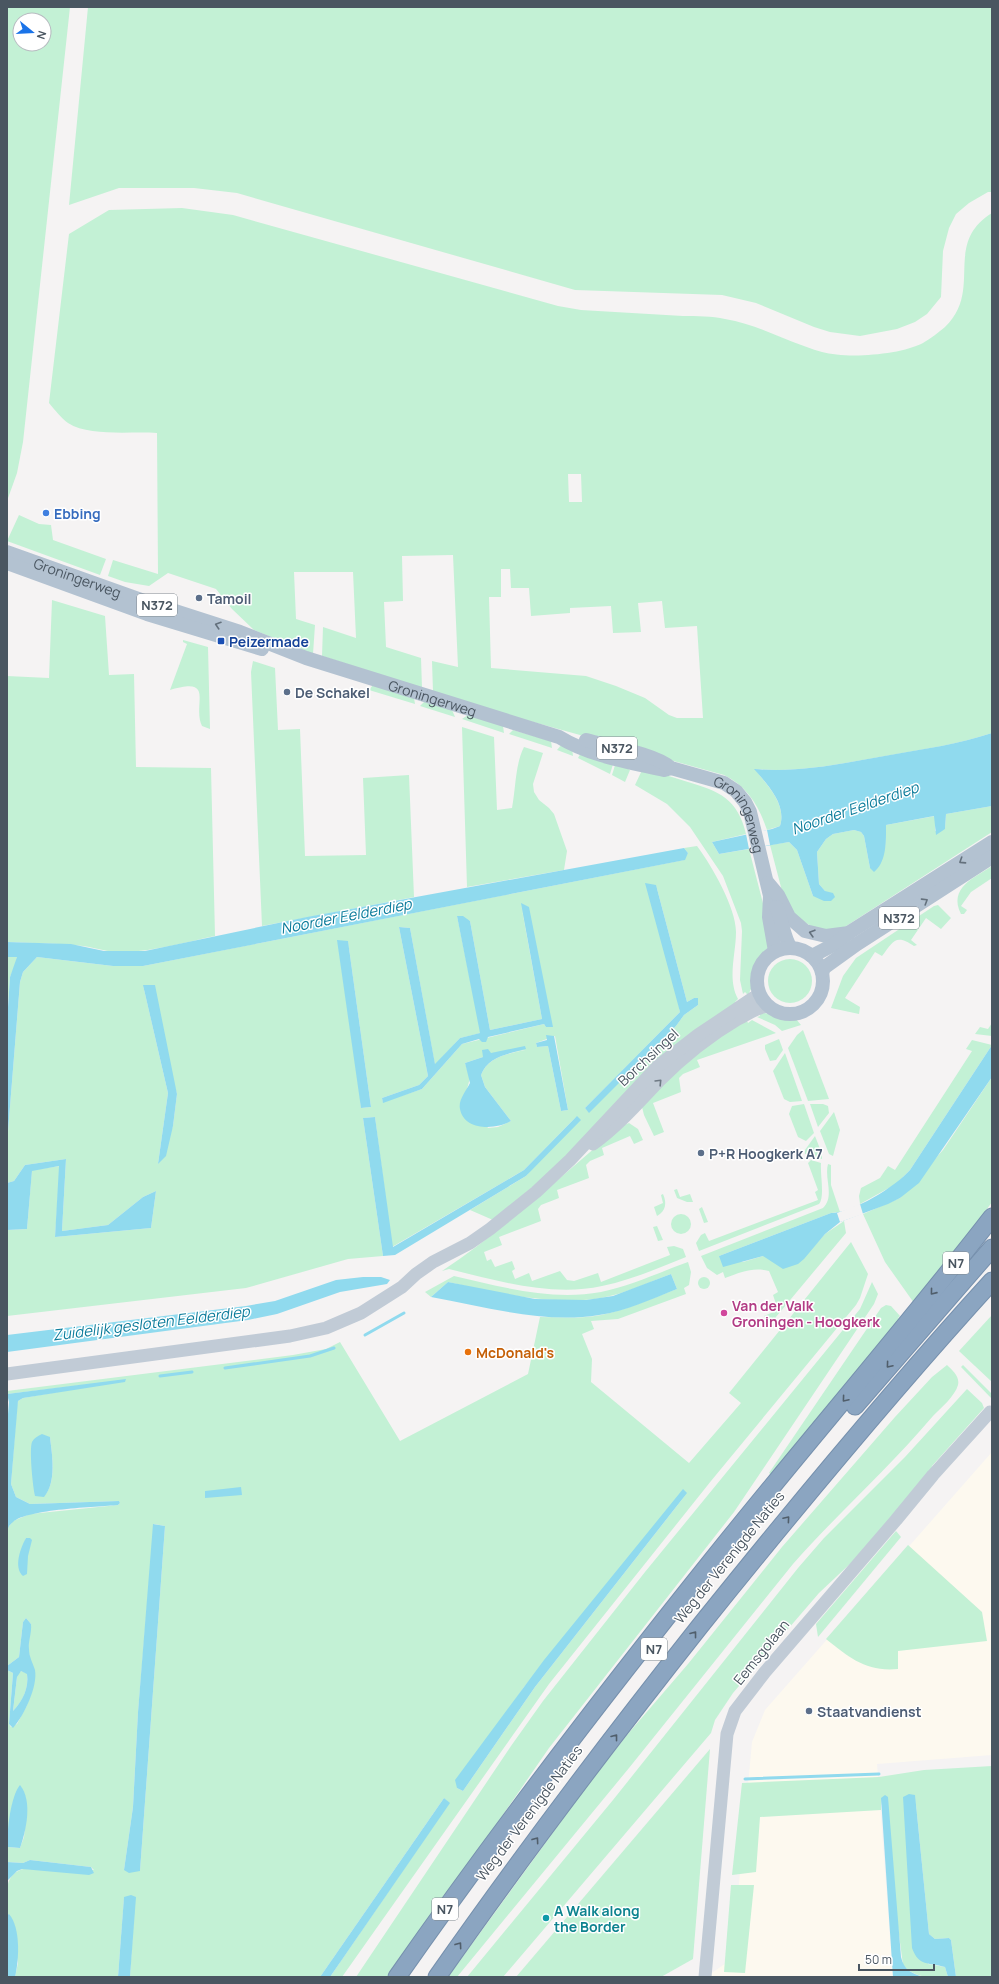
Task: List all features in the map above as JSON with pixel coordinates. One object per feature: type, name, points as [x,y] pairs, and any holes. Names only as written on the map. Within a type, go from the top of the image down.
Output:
[{"type":"highway","name":"N7","points":[[924,1314],[992,1217]]},
{"type":"highway","name":"Weg der Verenigde Naties","points":[[410,1977],[517,1829],[659,1642],[910,1330],[924,1314],[992,1248]]},
{"type":"highway","name":"Weg der Verenigde Naties","points":[[437,1977],[572,1792],[672,1662],[762,1549],[930,1351],[992,1281]]},
{"type":"highway","name":"N7","points":[[949,1329],[992,1295]]},
{"type":"highway","name":"N7","points":[[397,1977],[494,1842],[606,1695],[714,1558],[910,1330]]},
{"type":"main road","name":"Groningerweg","points":[[7,552],[150,603],[240,632],[306,658],[559,737],[578,747],[664,770],[672,768],[720,782],[733,788],[747,806],[770,896],[780,915],[788,944],[791,948]]},
{"type":"main road","name":"Groningerweg","points":[[7,563],[146,614],[286,655],[306,658]]},
{"type":"main road","name":"N372","points":[[812,956],[835,944],[850,932],[992,842]]},
{"type":"main road","name":"N372","points":[[822,972],[825,967],[857,944],[992,857]]},
{"type":"main road","name":"N372","points":[[766,881],[778,895],[789,917],[805,931],[826,936],[850,932]]},
{"type":"main road","name":"Groningerweg","points":[[770,896],[769,917],[775,951]]},
{"type":"main road","points":[[791,948],[802,950],[812,956],[819,964],[822,972],[823,984],[820,994],[814,1004],[808,1009],[797,1013],[789,1014],[778,1012],[768,1006],[759,992],[757,981],[759,970],[766,958],[775,951],[791,948]]},
{"type":"main road","name":"Borchsingel","points":[[7,1374],[290,1336],[311,1332],[339,1323],[361,1313],[402,1287],[416,1274],[433,1262],[470,1243],[513,1212],[570,1160],[658,1066],[685,1044],[756,996],[759,992]]},
{"type":"main road","name":"Borchsingel","points":[[570,1160],[599,1139],[624,1118],[693,1050],[732,1023],[762,1006],[768,1006]]},
{"type":"main road","name":"Eemsgolaan","points":[[705,1977],[727,1734],[735,1711],[800,1629],[896,1520],[933,1475],[990,1412]]},
{"type":"shaded area","points":[[992,1452],[992,1755],[877,1764],[893,1977],[706,1977],[732,1959],[752,1742],[765,1710]]},
{"type":"green space","points":[[7,7],[70,7],[23,442],[17,473],[7,501]]},
{"type":"green space","points":[[88,7],[992,7],[992,192],[988,192],[969,203],[956,214],[949,228],[943,251],[941,297],[927,314],[915,322],[897,329],[860,336],[830,332],[756,303],[722,295],[575,290],[237,193],[194,188],[119,188],[69,205]]},
{"type":"green space","points":[[182,208],[233,215],[558,306],[581,310],[720,318],[750,325],[822,352],[845,355],[873,355],[913,347],[923,343],[945,327],[956,313],[962,298],[965,253],[969,239],[977,225],[992,213],[992,733],[942,746],[840,764],[789,770],[755,769],[770,788],[781,810],[780,826],[767,830],[756,805],[746,791],[724,775],[486,709],[433,692],[432,661],[458,667],[453,555],[402,556],[403,601],[384,602],[386,647],[421,658],[422,688],[322,656],[323,627],[356,638],[353,572],[294,572],[296,619],[315,625],[313,654],[254,630],[232,609],[216,589],[168,573],[149,586],[125,582],[108,576],[113,560],[158,574],[157,433],[99,432],[77,427],[65,421],[49,403],[69,234],[109,210]],"holes":[[[568,474],[581,474],[582,502],[569,502]],[[501,569],[510,569],[511,588],[529,588],[531,616],[570,613],[570,608],[611,606],[613,633],[641,632],[638,603],[662,601],[665,628],[697,626],[703,718],[677,718],[669,715],[645,698],[586,676],[491,668],[489,597],[501,597]]]},
{"type":"green space","points":[[19,515],[39,524],[51,525],[53,540],[106,559],[100,575],[7,541]]},
{"type":"green space","points":[[52,600],[105,616],[109,675],[134,674],[136,767],[211,768],[215,936],[159,948],[125,952],[74,945],[7,942],[7,676],[49,678]]},
{"type":"green space","points":[[183,640],[208,647],[210,729],[202,726],[199,709],[200,694],[198,689],[193,687],[184,687],[170,690],[187,644],[183,642]]},
{"type":"green space","points":[[253,661],[275,668],[278,730],[300,729],[305,856],[366,855],[363,778],[409,775],[414,897],[262,926],[251,672]]},
{"type":"green space","points":[[373,685],[414,698],[415,704],[369,690]]},
{"type":"green space","points":[[425,701],[452,710],[455,717],[420,706]]},
{"type":"green space","points":[[468,715],[503,726],[504,733],[462,719]]},
{"type":"green space","points":[[462,727],[494,737],[497,810],[512,808],[517,769],[524,747],[543,753],[533,784],[534,792],[539,800],[554,814],[567,851],[564,870],[467,887]]},
{"type":"green space","points":[[513,730],[551,741],[552,748],[509,734]]},
{"type":"green space","points":[[562,744],[572,748],[573,756],[557,750]]},
{"type":"green space","points":[[582,751],[614,761],[610,774],[578,758]]},
{"type":"green space","points":[[616,762],[630,770],[625,782],[612,775]]},
{"type":"green space","points":[[643,768],[699,785],[718,793],[726,798],[738,812],[746,834],[712,842],[719,854],[749,849],[767,919],[770,944],[755,968],[752,987],[748,995],[745,992],[743,994],[740,980],[741,923],[723,876],[690,827],[667,804],[635,785]]},
{"type":"green space","points":[[992,806],[992,832],[840,930],[816,929],[793,915],[782,891],[770,845],[789,842],[797,850],[813,896],[825,891],[819,884],[817,852],[826,839],[833,834],[854,830],[861,832],[864,836],[870,868],[885,849],[886,825],[935,816],[935,831],[945,829],[946,814]]},
{"type":"green space","points":[[697,846],[716,876],[732,911],[736,932],[733,983],[738,999],[735,1002],[737,1005],[548,1174],[493,1220],[470,1210],[526,1176],[577,1116],[524,1170],[392,1247],[375,1117],[363,1118],[383,1256],[348,1259],[246,1288],[7,1316],[7,1230],[27,1229],[32,1170],[60,1166],[55,1237],[151,1228],[156,1191],[143,1197],[108,1225],[62,1231],[66,1159],[25,1165],[14,1181],[7,1183],[7,1144],[20,982],[23,972],[37,957],[113,966],[143,966],[684,860],[688,853],[684,848]],"holes":[[[656,885],[687,1002],[694,998],[698,998],[698,1005],[684,1015],[676,1026],[589,1112],[585,1108],[680,1012]],[[521,904],[546,1027],[544,1024],[462,1044],[422,1089],[383,1102],[382,1098],[419,1085],[428,1076],[399,927],[410,928],[435,1065],[460,1038],[481,1033],[457,916],[470,921],[490,1030],[542,1019]],[[348,941],[371,1107],[361,1108]],[[143,985],[177,1094],[173,1126],[158,1164],[168,1093]],[[555,1036],[568,1110],[561,1111],[548,1046],[537,1047],[536,1043]],[[525,1050],[499,1057],[488,1064],[481,1075],[485,1087],[511,1121],[498,1127],[488,1128],[467,1089],[470,1078],[465,1063],[483,1057]]]},
{"type":"green space","points":[[992,866],[992,878],[971,892],[961,906],[967,910],[964,914],[961,914],[958,905],[960,891],[971,880]]},
{"type":"green space","points":[[938,905],[951,918],[941,929],[926,918],[911,940],[917,945],[914,946],[903,940],[898,940],[892,943],[882,956],[875,952],[845,998],[860,1007],[859,1014],[831,1008],[843,976],[856,958],[934,906]]},
{"type":"green space","points":[[7,957],[17,957],[10,977],[7,1022]]},
{"type":"green space","points":[[786,959],[794,959],[806,965],[812,977],[812,985],[806,997],[794,1003],[786,1003],[774,997],[768,985],[768,977],[774,965]]},
{"type":"green space","points":[[759,1012],[796,1019],[801,1025],[782,1031],[775,1025],[757,1017],[760,1016]]},
{"type":"green space","points":[[746,1019],[748,1023],[752,1020],[776,1033],[697,1060],[700,1067],[683,1074],[679,1078],[681,1092],[653,1103],[664,1132],[654,1136],[644,1115],[642,1107],[684,1062]]},
{"type":"green space","points":[[992,1023],[992,1036],[975,1034],[980,1027],[988,1029]]},
{"type":"green space","points":[[803,1030],[829,1099],[808,1101],[788,1048],[797,1035]]},
{"type":"green space","points":[[779,1039],[783,1050],[776,1060],[770,1061],[765,1045]]},
{"type":"green space","points":[[972,1040],[992,1045],[910,1170],[896,1184],[860,1204],[859,1196],[861,1188],[880,1178],[888,1166],[895,1170],[972,1051],[966,1049]]},
{"type":"green space","points":[[785,1053],[802,1101],[790,1102],[784,1099],[773,1071]]},
{"type":"green space","points":[[992,1077],[992,1202],[960,1246],[914,1303],[885,1262],[863,1214],[900,1198],[943,1150]]},
{"type":"green space","points":[[804,1104],[814,1133],[806,1141],[798,1137],[789,1114],[792,1106]]},
{"type":"green space","points":[[810,1104],[823,1104],[828,1106],[829,1113],[818,1127]]},
{"type":"green space","points":[[834,1112],[840,1130],[833,1156],[829,1154],[820,1131]]},
{"type":"green space","points":[[629,1123],[638,1129],[643,1140],[634,1144],[630,1136],[602,1148],[604,1155],[590,1161],[586,1165],[589,1178],[557,1190],[559,1198],[541,1205],[538,1209],[541,1221],[499,1237],[502,1245],[484,1252],[487,1261],[491,1259],[495,1267],[512,1261],[515,1269],[512,1271],[515,1279],[529,1273],[532,1281],[560,1271],[567,1280],[574,1281],[598,1273],[601,1282],[670,1255],[667,1247],[674,1246],[683,1249],[686,1257],[624,1280],[583,1289],[545,1289],[506,1283],[449,1269],[442,1271],[489,1238],[598,1145],[620,1127]]},
{"type":"green space","points":[[815,1136],[822,1154],[822,1159],[805,1154],[805,1150]]},
{"type":"green space","points":[[811,1160],[821,1163],[822,1196],[819,1204],[699,1251],[696,1243],[701,1235],[705,1233],[709,1241],[818,1200],[815,1192],[818,1190],[808,1163]]},
{"type":"green space","points":[[828,1164],[831,1165],[831,1185],[840,1212],[831,1213],[719,1256],[743,1262],[763,1256],[815,1245],[825,1234],[844,1221],[846,1233],[771,1323],[764,1316],[778,1310],[773,1295],[778,1292],[769,1271],[752,1270],[725,1278],[723,1272],[717,1275],[707,1268],[701,1256],[823,1208],[829,1193],[827,1176]]},
{"type":"green space","points":[[677,1189],[680,1197],[690,1194],[693,1202],[687,1202],[677,1198],[674,1190]]},
{"type":"green space","points":[[663,1194],[665,1206],[662,1212],[657,1216],[654,1207],[663,1203],[661,1195]]},
{"type":"green space","points":[[702,1207],[708,1222],[704,1223],[699,1209]]},
{"type":"green space","points":[[681,1214],[688,1217],[691,1224],[688,1231],[681,1234],[674,1231],[671,1224],[674,1217]]},
{"type":"green space","points":[[657,1226],[663,1240],[658,1241],[653,1227]]},
{"type":"green space","points":[[851,1242],[868,1274],[860,1298],[856,1305],[711,1481],[549,1684],[342,1977],[330,1977],[449,1803],[444,1798],[320,1977],[130,1977],[135,1897],[124,1898],[118,1977],[15,1977],[18,1963],[9,1914],[7,1915],[7,1888],[12,1876],[16,1872],[23,1869],[94,1870],[91,1867],[30,1860],[23,1863],[7,1862],[7,1840],[7,1670],[13,1673],[9,1724],[11,1727],[17,1724],[27,1705],[34,1669],[30,1659],[28,1647],[31,1624],[26,1618],[23,1622],[19,1657],[7,1666],[7,1529],[13,1521],[30,1514],[118,1505],[120,1503],[119,1501],[30,1504],[16,1497],[11,1484],[17,1405],[18,1401],[23,1398],[126,1380],[7,1394],[7,1391],[293,1355],[326,1349],[340,1342],[400,1441],[528,1374],[540,1317],[578,1317],[611,1313],[677,1289],[671,1274],[614,1295],[595,1299],[553,1300],[531,1298],[488,1291],[448,1282],[431,1297],[425,1292],[454,1276],[527,1292],[545,1294],[564,1295],[601,1292],[623,1286],[688,1262],[691,1272],[689,1285],[684,1288],[686,1294],[618,1319],[591,1321],[594,1329],[582,1334],[592,1359],[591,1382],[689,1463],[741,1403],[729,1393]],"holes":[[[50,1437],[53,1468],[51,1483],[44,1496],[35,1496],[31,1451]],[[687,1493],[535,1687],[463,1791],[457,1788],[524,1687]],[[154,1524],[165,1526],[140,1871],[124,1870],[133,1807],[138,1712]],[[26,1538],[27,1574],[21,1574],[19,1558]],[[15,1797],[27,1810],[24,1837],[20,1848],[8,1847],[7,1840]]]},
{"type":"green space","points":[[704,1277],[708,1279],[710,1283],[708,1287],[704,1289],[700,1287],[698,1283],[700,1279]]},
{"type":"green space","points":[[872,1282],[878,1294],[874,1304],[734,1512],[549,1748],[391,1977],[356,1977],[511,1746],[543,1701],[645,1572],[860,1309]]},
{"type":"green space","points":[[886,1305],[891,1306],[900,1316],[898,1318],[900,1320],[772,1475],[769,1473],[881,1308]]},
{"type":"green space","points":[[992,1315],[992,1382],[959,1351]]},
{"type":"green space","points":[[947,1365],[958,1379],[958,1385],[951,1398],[793,1564],[629,1768],[457,1977],[448,1977],[581,1794],[627,1735],[688,1664],[782,1547],[895,1417],[932,1377]]},
{"type":"green space","points":[[963,1365],[992,1394],[992,1399],[961,1367]]},
{"type":"green space","points":[[967,1389],[982,1403],[984,1408],[932,1466],[931,1472],[853,1561],[819,1593],[733,1693],[715,1720],[711,1733],[503,1977],[467,1977],[613,1800],[798,1568],[824,1538],[905,1457]]},
{"type":"green space","points":[[896,1531],[901,1537],[818,1637],[816,1624]]},
{"type":"green space","points":[[908,1545],[982,1612],[987,1641],[898,1651],[898,1669],[867,1666],[851,1658],[826,1639]]},
{"type":"green space","points":[[21,1671],[27,1673],[26,1689],[20,1703],[13,1711],[17,1677],[18,1673]]},
{"type":"green space","points":[[710,1749],[693,1959],[661,1977],[516,1977]]},
{"type":"green space","points":[[992,1766],[992,1977],[956,1977],[951,1940],[949,1938],[935,1939],[929,1934],[915,1795],[928,1964],[945,1967],[948,1977],[929,1977],[918,1975],[908,1970],[903,1965],[881,1798],[881,1810],[760,1817],[756,1872],[732,1875],[742,1783],[879,1777],[924,1770]]},
{"type":"green space","points":[[731,1885],[754,1885],[745,1973],[724,1972]]},
{"type":"water","name":"Noorder Eelderdiep","points":[[992,733],[992,806],[946,814],[945,829],[936,835],[934,816],[886,825],[884,857],[874,872],[870,868],[864,836],[861,832],[854,830],[833,834],[826,839],[817,852],[819,884],[825,891],[833,893],[835,897],[831,901],[824,901],[813,896],[797,850],[789,842],[719,854],[712,842],[780,826],[781,810],[778,802],[770,788],[754,769],[789,770],[840,764],[941,746]]},
{"type":"water","name":"Noorder Eelderdiep","points":[[684,848],[688,853],[685,860],[143,966],[113,966],[37,957],[23,972],[20,982],[7,1144],[7,1022],[10,977],[17,957],[7,957],[7,942],[71,944],[104,951],[145,951],[307,917]]},
{"type":"water","points":[[645,883],[656,885],[687,1002],[694,998],[698,998],[698,1005],[684,1015],[676,1026],[589,1113],[585,1108],[680,1012]]},
{"type":"water","points":[[521,903],[529,907],[553,1027],[546,1027],[544,1024],[488,1037],[486,1042],[482,1042],[479,1039],[462,1044],[422,1089],[383,1103],[382,1098],[419,1085],[428,1076],[399,927],[410,928],[435,1064],[460,1038],[480,1033],[457,916],[463,916],[470,921],[490,1030],[542,1019]]},
{"type":"water","points":[[337,940],[348,941],[371,1107],[361,1108]]},
{"type":"water","points":[[143,985],[155,985],[177,1094],[173,1126],[166,1156],[158,1164],[168,1093]]},
{"type":"water","points":[[546,1035],[554,1036],[568,1110],[561,1111],[548,1046],[537,1047],[536,1043],[547,1040]]},
{"type":"water","points":[[992,1045],[992,1077],[919,1183],[900,1198],[888,1204],[840,1222],[825,1234],[798,1264],[783,1269],[763,1256],[723,1267],[719,1256],[831,1213],[851,1209],[874,1198],[895,1183],[910,1170]]},
{"type":"water","points":[[525,1046],[526,1049],[506,1054],[494,1060],[488,1064],[481,1075],[485,1087],[511,1121],[497,1126],[481,1127],[468,1121],[463,1116],[460,1109],[461,1099],[470,1083],[465,1063],[483,1057],[482,1050],[488,1049],[491,1053]]},
{"type":"water","points":[[577,1116],[581,1120],[526,1176],[395,1255],[383,1256],[363,1118],[375,1117],[393,1247],[524,1170]]},
{"type":"water","points":[[66,1159],[62,1231],[108,1225],[143,1197],[156,1191],[151,1228],[55,1237],[59,1166],[32,1171],[27,1229],[7,1230],[7,1183],[14,1181],[25,1165]]},
{"type":"water","points":[[671,1274],[677,1289],[619,1311],[599,1315],[578,1317],[536,1316],[431,1297],[448,1282],[535,1299],[586,1300],[613,1296]]},
{"type":"water","name":"Zuidelijk gesloten Eelderdiep","points":[[381,1277],[390,1280],[387,1284],[340,1292],[277,1314],[248,1320],[7,1352],[7,1335],[246,1306],[275,1301],[336,1280]]},
{"type":"water","points":[[126,1379],[125,1382],[23,1398],[18,1401],[11,1484],[16,1497],[30,1504],[119,1501],[120,1503],[118,1505],[63,1509],[32,1514],[13,1522],[8,1528],[7,1532],[7,1426],[9,1402],[7,1394]]},
{"type":"water","points":[[42,1434],[50,1437],[53,1468],[51,1484],[44,1497],[35,1496],[31,1460],[32,1442],[35,1438]]},
{"type":"water","points":[[241,1487],[242,1495],[205,1498],[205,1491]]},
{"type":"water","points":[[683,1489],[687,1493],[535,1687],[463,1791],[457,1788],[455,1780],[544,1660]]},
{"type":"water","points":[[153,1524],[165,1526],[140,1871],[129,1873],[124,1870],[133,1807],[138,1712]]},
{"type":"water","points":[[26,1538],[30,1538],[32,1540],[28,1556],[27,1574],[23,1576],[20,1572],[18,1562],[22,1546]]},
{"type":"water","points":[[26,1618],[31,1624],[29,1652],[35,1670],[35,1677],[26,1709],[13,1728],[9,1724],[13,1673],[7,1670],[7,1666],[19,1657],[23,1622]],"holes":[[[21,1671],[27,1674],[26,1689],[20,1703],[13,1711],[17,1677]]]},
{"type":"water","points":[[20,1785],[26,1799],[26,1825],[20,1848],[8,1847],[10,1814],[14,1797]]},
{"type":"water","points":[[909,1794],[915,1795],[929,1934],[935,1939],[949,1938],[951,1940],[956,1977],[948,1977],[945,1967],[921,1961],[912,1948],[903,1797]]},
{"type":"water","points":[[885,1795],[888,1797],[901,1957],[906,1968],[923,1977],[893,1977],[881,1798]]},
{"type":"water","points":[[444,1798],[450,1803],[330,1977],[320,1977]]},
{"type":"water","points":[[30,1860],[91,1867],[94,1873],[89,1875],[22,1869],[17,1871],[7,1881],[7,1862],[23,1863]]},
{"type":"water","points":[[131,1895],[136,1897],[130,1977],[118,1977],[124,1897]]},
{"type":"water","points":[[9,1914],[16,1927],[18,1944],[15,1977],[7,1977],[7,1915]]},
{"type":"pier","points":[[767,830],[770,845],[749,849],[746,834]]},
{"type":"pier","points":[[860,1204],[863,1214],[840,1222],[837,1213]]},
{"type":"waterway","points":[[365,1335],[404,1313]]},
{"type":"waterway","points":[[225,1368],[310,1356],[334,1348]]},
{"type":"waterway","points":[[160,1376],[192,1372]]},
{"type":"waterway","points":[[745,1779],[879,1774]]},
{"type":"place","name":"Ebbing","points":[[46,513]]},
{"type":"place","name":"Tamoil","points":[[199,598]]},
{"type":"place","name":"Peizermade","points":[[221,641]]},
{"type":"place","name":"De Schakel","points":[[287,692]]},
{"type":"place","name":"P+R Hoogkerk A7","points":[[701,1153]]},
{"type":"place","name":"Van der Valk Groningen - Hoogkerk","points":[[724,1313]]},
{"type":"place","name":"McDonald's","points":[[468,1352]]},
{"type":"place","name":"Staatvandienst","points":[[809,1711]]},
{"type":"place","name":"A Walk along the Border","points":[[546,1918]]}]
